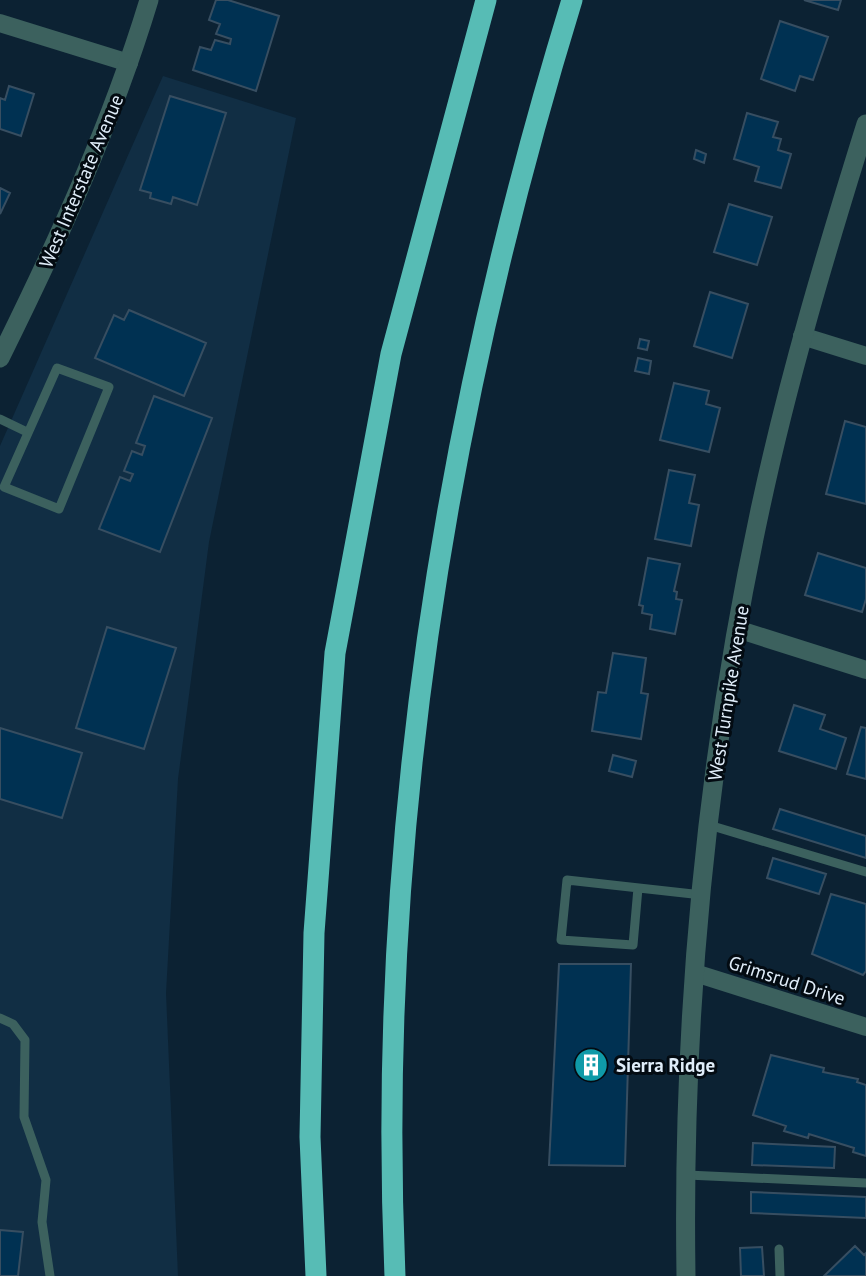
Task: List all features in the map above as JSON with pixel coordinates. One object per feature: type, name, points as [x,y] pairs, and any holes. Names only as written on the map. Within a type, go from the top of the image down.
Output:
[{"type":"highway","points":[[316,1276],[310,1137],[314,933],[335,653],[391,354],[486,0]]},
{"type":"highway","points":[[396,1276],[393,1144],[396,980],[406,827],[425,650],[453,477],[487,311],[521,174],[572,0]]},
{"type":"street","name":"West Interstate Avenue","points":[[0,358],[74,205],[129,64],[149,0]]},
{"type":"street","points":[[0,23],[129,64]]},
{"type":"street","name":"West Turnpike Avenue","points":[[687,1276],[687,1175],[695,973],[709,825],[737,629],[760,509],[802,336],[866,124]]},
{"type":"street","points":[[802,336],[866,356]]},
{"type":"street","points":[[737,629],[866,670]]},
{"type":"street","name":"Grimsrud Drive","points":[[695,973],[866,1027]]},
{"type":"lane","points":[[57,368],[109,387],[59,509],[4,487],[27,432],[57,368]]},
{"type":"lane","points":[[0,419],[27,432]]},
{"type":"lane","points":[[709,825],[866,872]]},
{"type":"lane","points":[[638,888],[633,945],[561,940],[567,880],[702,894]]},
{"type":"lane","points":[[0,1018],[13,1024],[25,1040],[23,1117],[46,1180],[43,1222],[50,1276]]},
{"type":"lane","points":[[687,1175],[866,1183]]},
{"type":"lane","points":[[779,1249],[780,1276]]},
{"type":"shaded area","points":[[163,76],[296,118],[209,542],[178,779],[166,993],[178,1276],[0,1276],[0,446]]},
{"type":"building","points":[[216,0],[228,0],[279,16],[256,91],[193,70],[200,47],[211,50],[215,40],[230,44],[231,39],[216,34],[220,24],[209,20]]},
{"type":"building","points":[[804,0],[841,0],[838,10]]},
{"type":"building","points":[[780,21],[828,37],[813,80],[800,76],[795,91],[761,79]]},
{"type":"building","points":[[9,86],[34,94],[21,136],[0,129],[0,98],[5,100]]},
{"type":"building","points":[[170,96],[226,113],[197,205],[173,197],[171,204],[150,198],[151,193],[140,190]]},
{"type":"building","points":[[747,113],[778,122],[773,137],[781,139],[778,150],[791,154],[781,188],[755,181],[759,167],[734,159]]},
{"type":"building","points":[[696,150],[706,154],[704,163],[694,159]]},
{"type":"building","points":[[0,188],[10,193],[0,214]]},
{"type":"building","points":[[729,204],[772,217],[757,265],[714,252]]},
{"type":"building","points":[[710,292],[748,304],[732,358],[694,346]]},
{"type":"building","points":[[129,310],[206,343],[184,396],[95,358],[114,315],[124,320]]},
{"type":"building","points":[[640,339],[649,341],[647,350],[638,348]]},
{"type":"building","points":[[638,358],[651,361],[649,374],[635,371]]},
{"type":"building","points":[[674,383],[709,391],[706,404],[720,408],[709,452],[660,440]]},
{"type":"building","points":[[154,396],[212,418],[160,552],[99,529],[120,477],[130,481],[133,474],[124,471],[132,451],[142,455],[145,446],[136,443]]},
{"type":"building","points":[[845,421],[866,427],[866,504],[826,494]]},
{"type":"building","points":[[669,470],[695,475],[689,503],[699,505],[691,546],[655,539]]},
{"type":"building","points":[[818,553],[866,568],[866,599],[862,612],[805,595]]},
{"type":"building","points":[[648,558],[680,564],[674,591],[677,592],[676,599],[682,600],[675,634],[650,629],[652,615],[642,613],[643,606],[639,605]]},
{"type":"building","points":[[107,627],[176,648],[144,749],[76,728]]},
{"type":"building","points":[[613,653],[646,658],[641,693],[648,694],[641,739],[592,731],[598,692],[606,693]]},
{"type":"building","points":[[794,705],[825,715],[820,729],[846,738],[836,769],[779,751]]},
{"type":"building","points":[[861,727],[866,728],[866,779],[847,774]]},
{"type":"building","points":[[0,728],[82,753],[62,818],[0,799]]},
{"type":"building","points":[[613,755],[636,761],[632,777],[609,771]]},
{"type":"building","points":[[780,809],[866,836],[866,858],[773,829]]},
{"type":"building","points":[[773,858],[826,874],[819,894],[767,878]]},
{"type":"building","points":[[831,894],[866,904],[866,971],[863,975],[812,954]]},
{"type":"building","name":"Sierra Ridge","points":[[559,964],[631,964],[625,1166],[549,1165]]},
{"type":"building","points":[[771,1055],[824,1068],[823,1072],[858,1079],[857,1082],[866,1085],[866,1156],[853,1152],[854,1148],[809,1134],[808,1138],[784,1131],[786,1126],[753,1115]]},
{"type":"building","points":[[753,1143],[835,1147],[834,1168],[752,1165]]},
{"type":"building","points":[[751,1192],[866,1197],[866,1218],[751,1213]]},
{"type":"building","points":[[0,1230],[23,1232],[18,1276],[0,1276]]},
{"type":"building","points":[[855,1246],[864,1255],[866,1253],[866,1276],[824,1276]]},
{"type":"building","points":[[762,1247],[764,1276],[741,1276],[740,1248]]},
{"type":"place","name":"Sierra Ridge","points":[[591,1065]]}]
